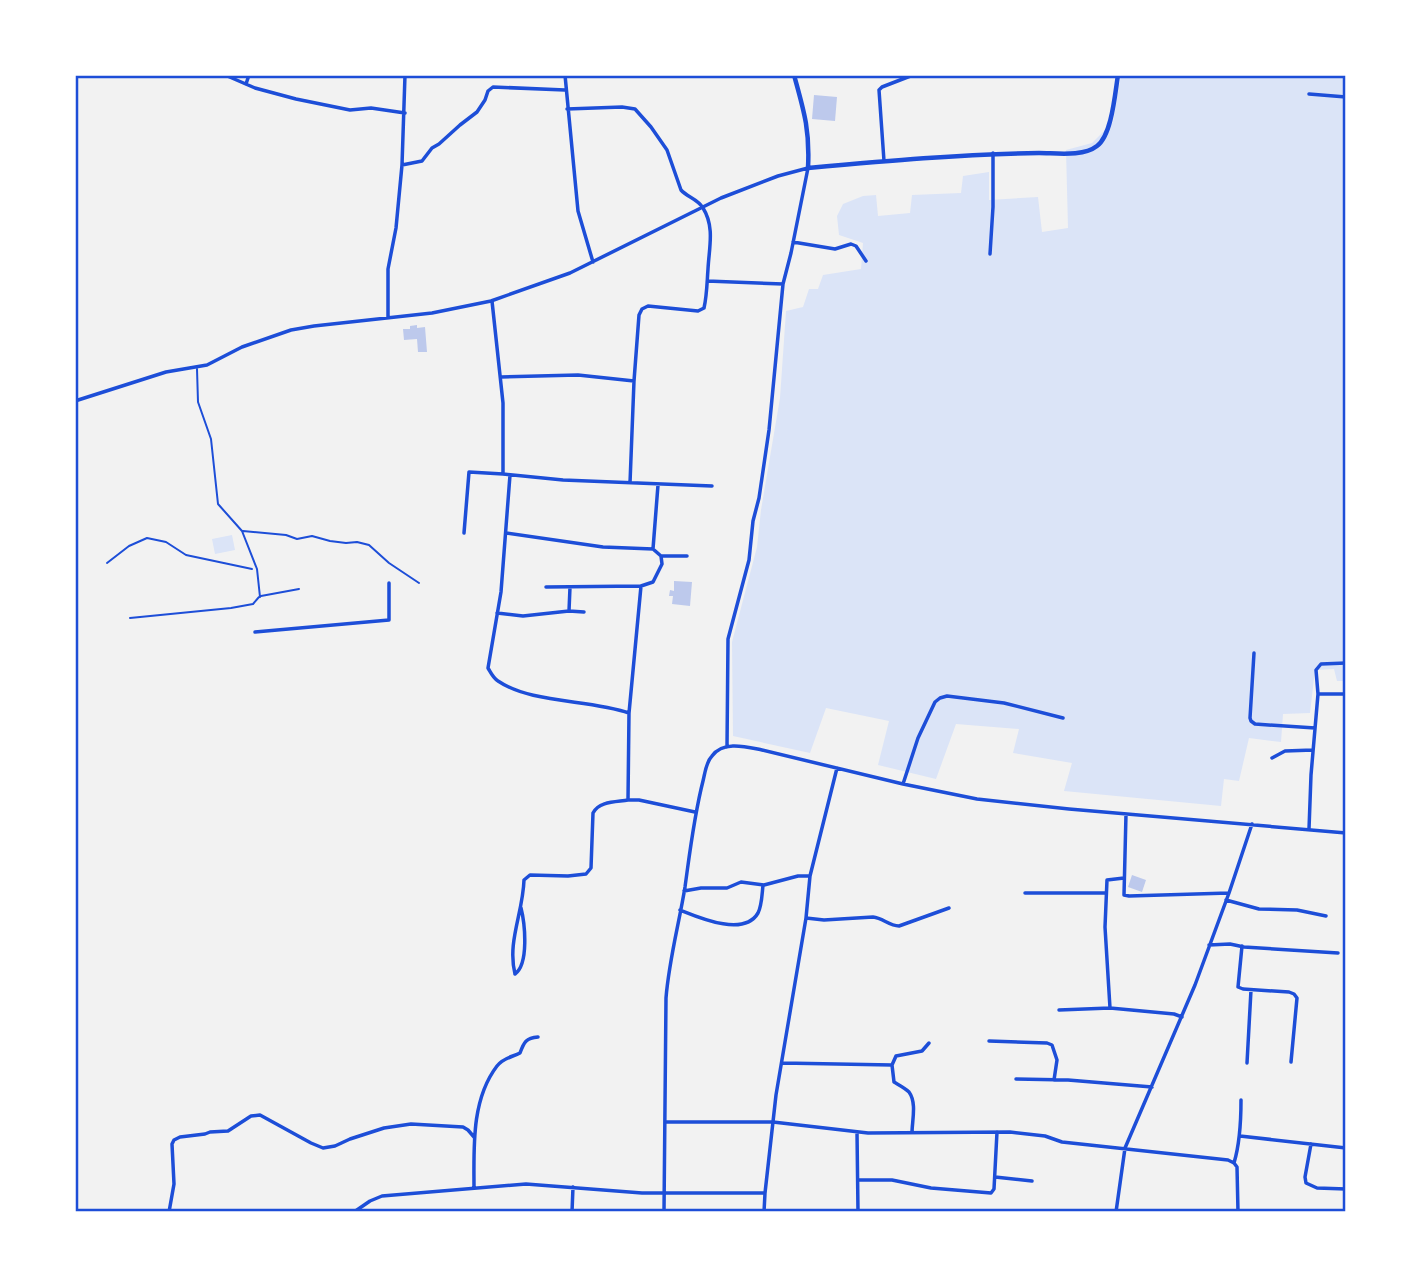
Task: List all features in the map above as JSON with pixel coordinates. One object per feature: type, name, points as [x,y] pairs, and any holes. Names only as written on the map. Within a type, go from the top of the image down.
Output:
[{"type":"street","points":[[225,75],[288,97],[349,110],[371,108],[405,113]]},
{"type":"street","points":[[246,84],[250,75]]},
{"type":"street","points":[[388,318],[388,269],[396,228],[402,166],[405,75]]},
{"type":"street","points":[[565,75],[578,211],[593,262]]},
{"type":"street","points":[[727,747],[728,639],[749,560],[769,430],[783,284],[808,168],[807,124],[794,75]]},
{"type":"street","points":[[884,161],[879,90],[913,75]]},
{"type":"street","points":[[75,401],[166,372],[198,368],[218,361],[242,347],[291,330],[432,313],[491,301],[570,273],[703,207],[778,176],[808,168],[993,153],[1072,153],[1095,148],[1107,134],[1118,75]]},
{"type":"street","points":[[402,166],[422,160],[432,148],[477,112],[493,87],[565,90]]},
{"type":"street","points":[[1309,94],[1346,97]]},
{"type":"street","points":[[567,109],[635,109],[667,150],[681,190],[703,207],[711,233],[704,308],[700,311],[648,306],[639,314],[630,483]]},
{"type":"street","points":[[990,254],[993,153]]},
{"type":"street","points":[[793,242],[835,249],[851,244],[856,246],[866,261]]},
{"type":"street","points":[[707,281],[783,284]]},
{"type":"street","points":[[491,301],[504,412],[503,474]]},
{"type":"street","points":[[501,377],[578,374],[634,381]]},
{"type":"street","points":[[464,533],[469,472],[563,480],[712,486]]},
{"type":"street","points":[[510,475],[497,613],[488,668],[495,680],[517,691],[612,707],[629,713]]},
{"type":"street","points":[[653,549],[658,484]]},
{"type":"street","points":[[506,533],[603,547],[653,549],[661,556],[687,556]]},
{"type":"street","points":[[546,587],[641,586],[653,582],[662,564],[661,556]]},
{"type":"street","points":[[255,632],[389,620],[389,583]]},
{"type":"street","points":[[628,800],[629,713],[641,586]]},
{"type":"street","points":[[569,611],[570,587]]},
{"type":"street","points":[[497,613],[523,616],[584,612]]},
{"type":"street","points":[[1254,653],[1251,721],[1255,724],[1315,728]]},
{"type":"street","points":[[1309,829],[1318,694],[1316,670],[1318,666],[1326,663],[1346,663]]},
{"type":"street","points":[[1318,694],[1346,694]]},
{"type":"street","points":[[903,784],[918,738],[935,702],[940,698],[947,696],[1004,703],[1063,718]]},
{"type":"street","points":[[664,1212],[667,987],[695,813],[706,768],[712,755],[718,750],[739,746],[762,750],[977,799],[1346,832]]},
{"type":"street","points":[[1272,758],[1285,751],[1313,750]]},
{"type":"street","points":[[764,1212],[773,1122],[806,918],[810,876],[837,768]]},
{"type":"street","points":[[521,906],[524,923],[523,951],[521,969],[515,974],[512,959],[514,928],[519,917],[524,880],[530,875],[586,874],[591,868],[593,813],[596,807],[639,800],[695,813]]},
{"type":"street","points":[[1126,814],[1124,894],[1229,893]]},
{"type":"street","points":[[1116,1212],[1125,1148],[1182,1017],[1252,824]]},
{"type":"street","points":[[684,891],[727,888],[743,882],[763,885],[798,876],[810,876]]},
{"type":"street","points":[[1110,1008],[1105,927],[1106,893],[1108,879],[1124,878]]},
{"type":"street","points":[[681,910],[730,926],[752,920],[759,912],[763,885]]},
{"type":"street","points":[[1025,893],[1106,893]]},
{"type":"street","points":[[1226,900],[1259,909],[1297,910],[1326,916]]},
{"type":"street","points":[[806,918],[824,920],[873,917],[899,926],[948,908]]},
{"type":"street","points":[[1209,945],[1230,944],[1338,953]]},
{"type":"street","points":[[1242,946],[1238,987],[1289,992],[1297,998],[1291,1062]]},
{"type":"street","points":[[1247,1063],[1251,990]]},
{"type":"street","points":[[1059,1010],[1110,1008],[1182,1017]]},
{"type":"street","points":[[474,1188],[474,1137],[483,1092],[497,1065],[520,1053],[524,1042],[538,1037]]},
{"type":"street","points":[[989,1041],[1052,1045],[1057,1060],[1054,1080]]},
{"type":"street","points":[[912,1133],[911,1096],[894,1082],[892,1065],[896,1056],[922,1051],[929,1043]]},
{"type":"street","points":[[782,1063],[892,1065]]},
{"type":"street","points":[[1016,1079],[1153,1087]]},
{"type":"street","points":[[1234,1163],[1240,1136],[1241,1100]]},
{"type":"street","points":[[169,1212],[174,1184],[174,1140],[228,1131],[251,1116],[260,1115],[323,1148],[384,1128],[411,1124],[463,1127],[474,1137]]},
{"type":"street","points":[[665,1122],[773,1122],[856,1132],[997,1132],[1045,1136],[1062,1142],[1228,1160],[1234,1163],[1237,1170],[1238,1212]]},
{"type":"street","points":[[856,1132],[858,1212]]},
{"type":"street","points":[[858,1180],[892,1180],[927,1188],[990,1194],[993,1192],[995,1177],[997,1132]]},
{"type":"street","points":[[1240,1136],[1346,1148]]},
{"type":"street","points":[[1311,1144],[1306,1183],[1317,1188],[1346,1189]]},
{"type":"street","points":[[995,1177],[1032,1181]]},
{"type":"street","points":[[354,1212],[382,1196],[526,1184],[635,1193],[765,1193]]},
{"type":"street","points":[[572,1212],[573,1187]]},
{"type":"lane","points":[[198,368],[198,402],[211,439],[218,504],[242,531],[257,569],[260,597]]},
{"type":"lane","points":[[242,531],[286,535],[297,539],[312,536],[330,541],[369,545],[389,563],[419,583]]},
{"type":"lane","points":[[130,618],[231,608],[253,604],[260,597],[299,589]]},
{"type":"path","points":[[107,563],[129,546],[147,538],[166,542],[186,555],[257,569]]},
{"type":"shaded area","points":[[1121,75],[1346,75],[1346,681],[1337,681],[1334,669],[1315,670],[1310,713],[1283,714],[1281,742],[1249,738],[1239,781],[1224,779],[1221,806],[1064,791],[1072,763],[1013,753],[1019,729],[956,724],[936,779],[878,765],[889,721],[826,708],[810,753],[733,736],[732,642],[757,547],[780,398],[786,311],[803,307],[809,289],[818,289],[823,275],[861,269],[863,243],[839,235],[837,216],[843,204],[863,196],[876,195],[878,216],[910,213],[912,195],[961,193],[963,176],[989,172],[989,200],[1038,197],[1042,232],[1068,228],[1066,150],[1092,143],[1113,122]]},
{"type":"shaded area","points":[[232,535],[235,550],[215,554],[212,539]]},
{"type":"building","points":[[814,95],[837,97],[835,121],[812,119]]},
{"type":"building","points":[[417,325],[417,328],[425,327],[427,352],[418,352],[417,339],[404,340],[403,329]]},
{"type":"building","points":[[674,581],[692,582],[690,606],[672,604],[673,596],[669,596],[670,590],[674,591]]},
{"type":"building","points":[[1132,875],[1146,880],[1142,892],[1128,887]]}]
